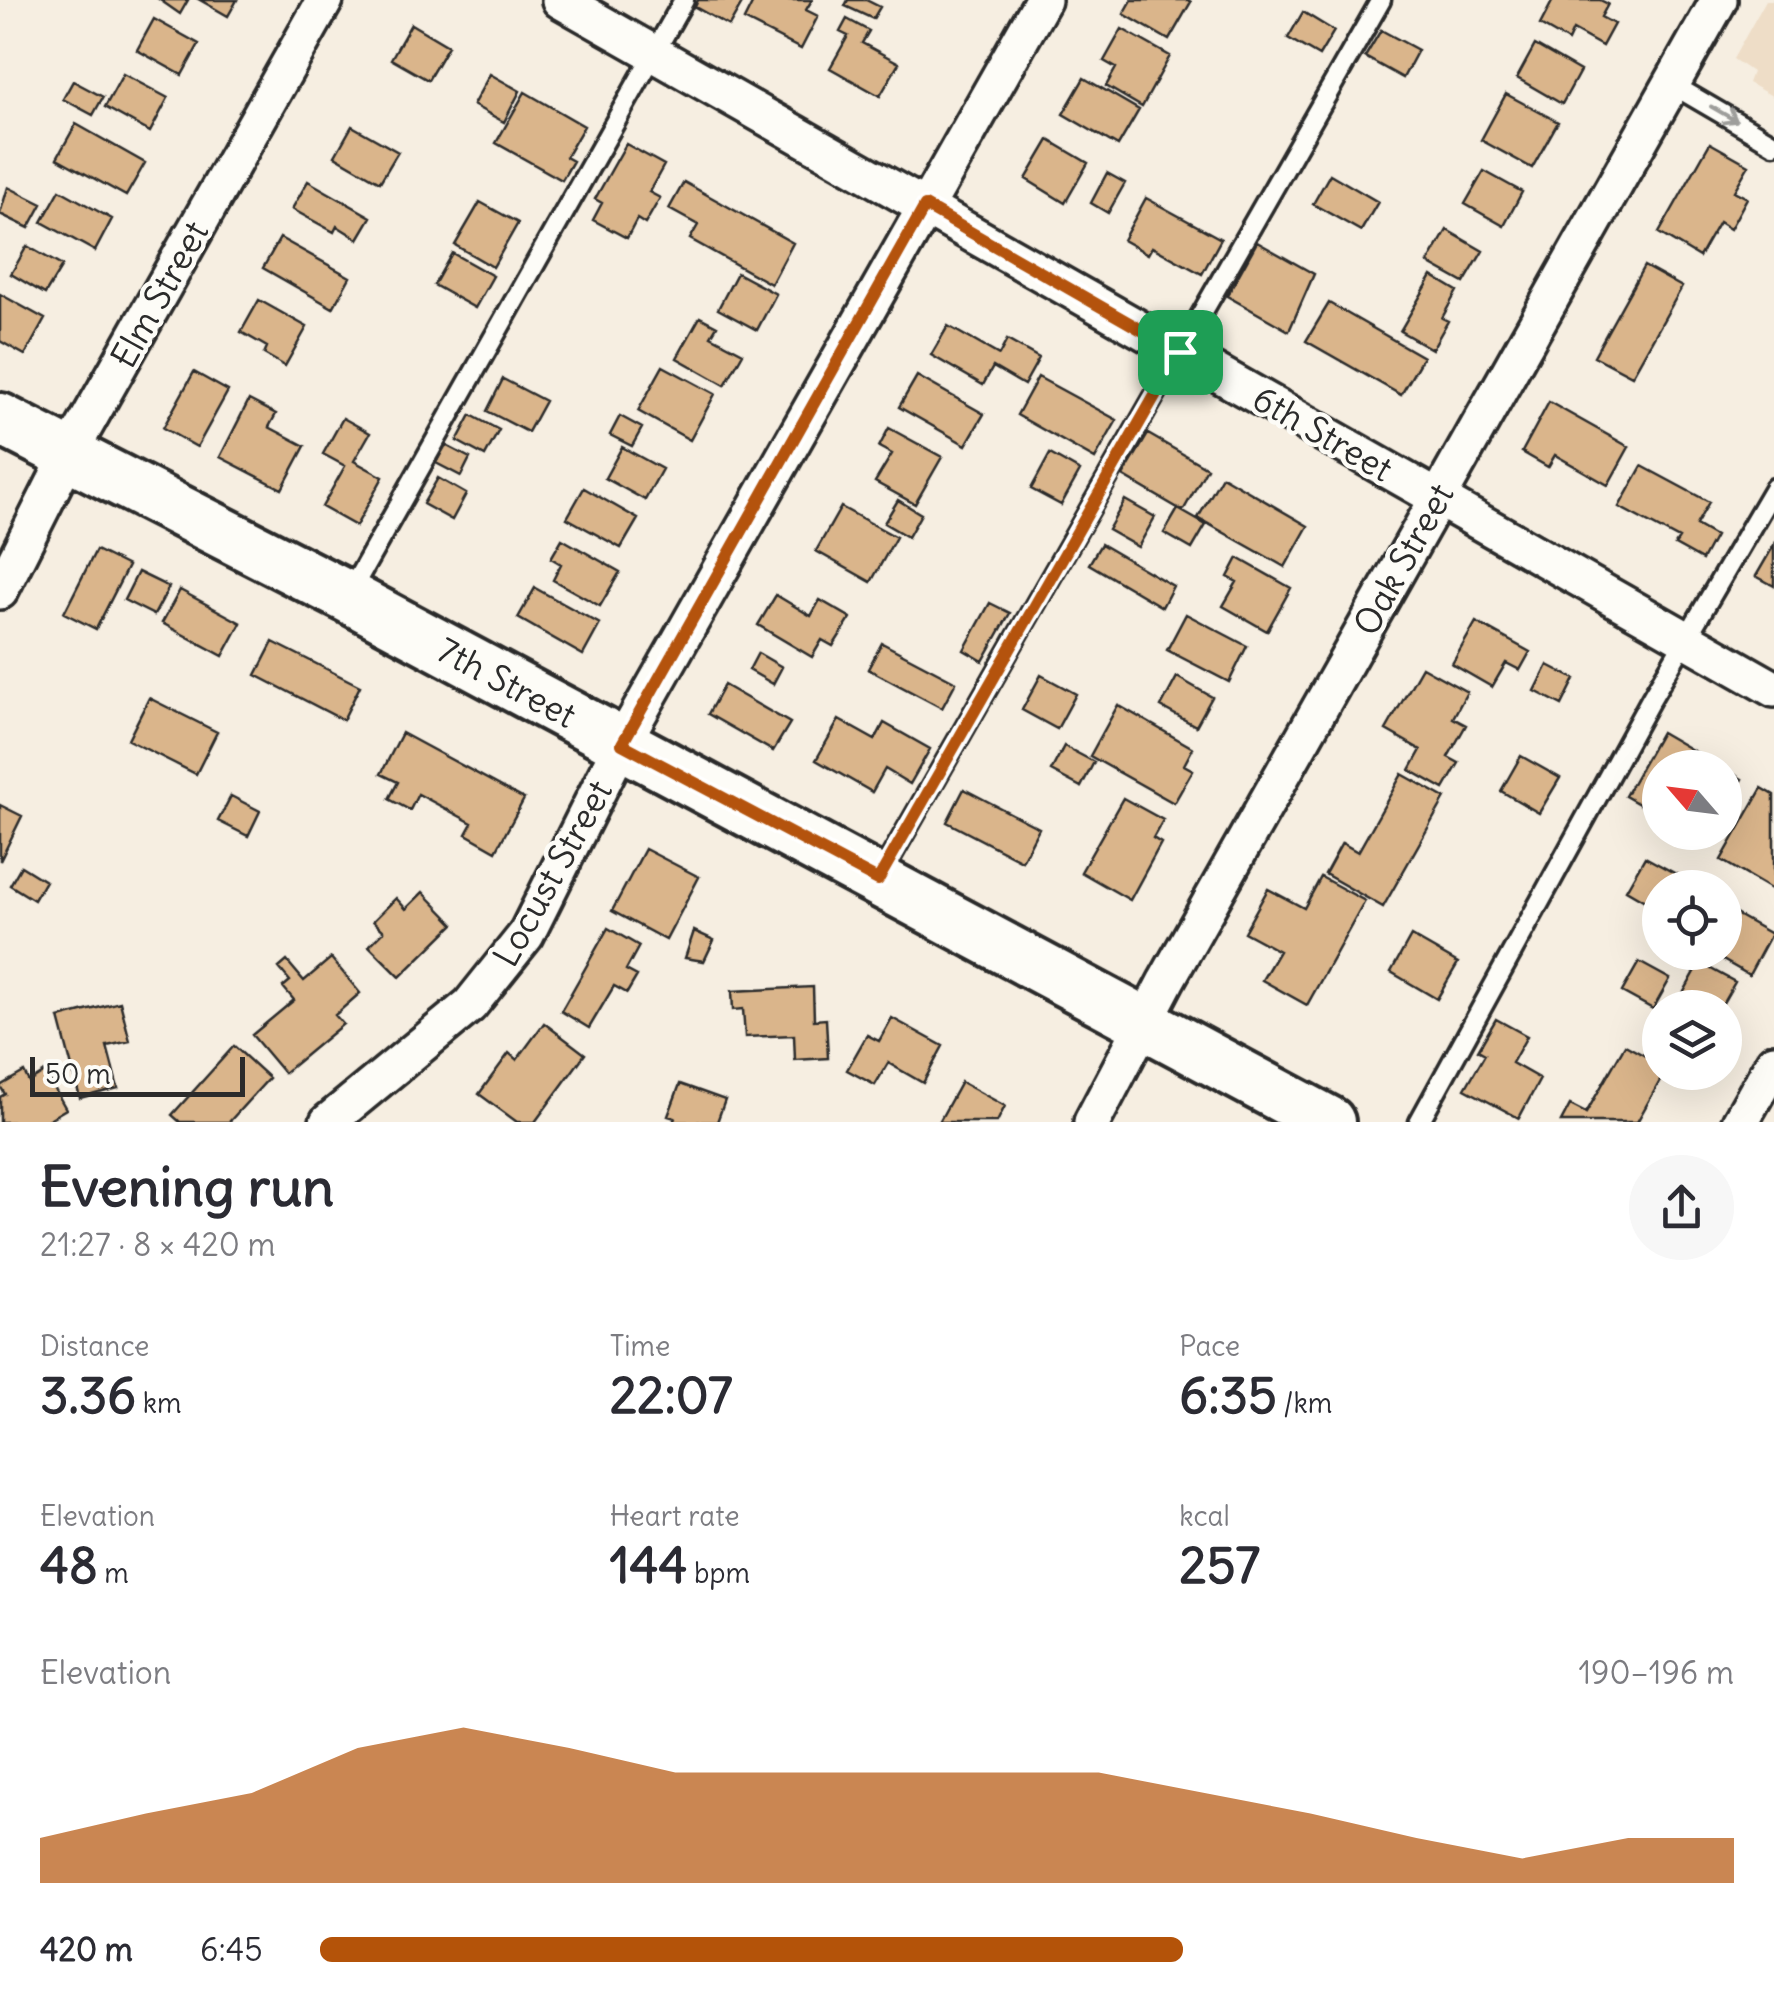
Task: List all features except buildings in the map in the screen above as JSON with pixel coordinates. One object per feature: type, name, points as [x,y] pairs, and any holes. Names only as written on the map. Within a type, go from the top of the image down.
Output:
[{"type":"street","name":"Elm Street","points":[[0,592],[68,456],[325,0]]},
{"type":"street","name":"6th Street","points":[[560,0],[1774,688]]},
{"type":"street","name":"Locust Street","points":[[328,1122],[434,1037],[500,972],[526,935],[622,744],[1042,0]]},
{"type":"street","name":"Oak Street","points":[[1092,1122],[1142,1024],[1719,0]]},
{"type":"street","name":"7th Street","points":[[0,419],[348,597],[1328,1122]]},
{"type":"street","points":[[1740,1122],[1774,1062]]},
{"type":"lane","points":[[348,597],[684,0]]},
{"type":"lane","points":[[878,880],[1381,0]]},
{"type":"lane","points":[[1673,85],[1774,144]]},
{"type":"lane","points":[[1419,1122],[1652,696],[1689,640],[1774,488]]},
{"type":"shaded area","points":[[1766,0],[1774,0],[1774,97],[1748,83],[1752,72],[1733,59]]},
{"type":"route","points":[[925,206],[1180,352],[878,880],[622,744],[925,206]]}]
